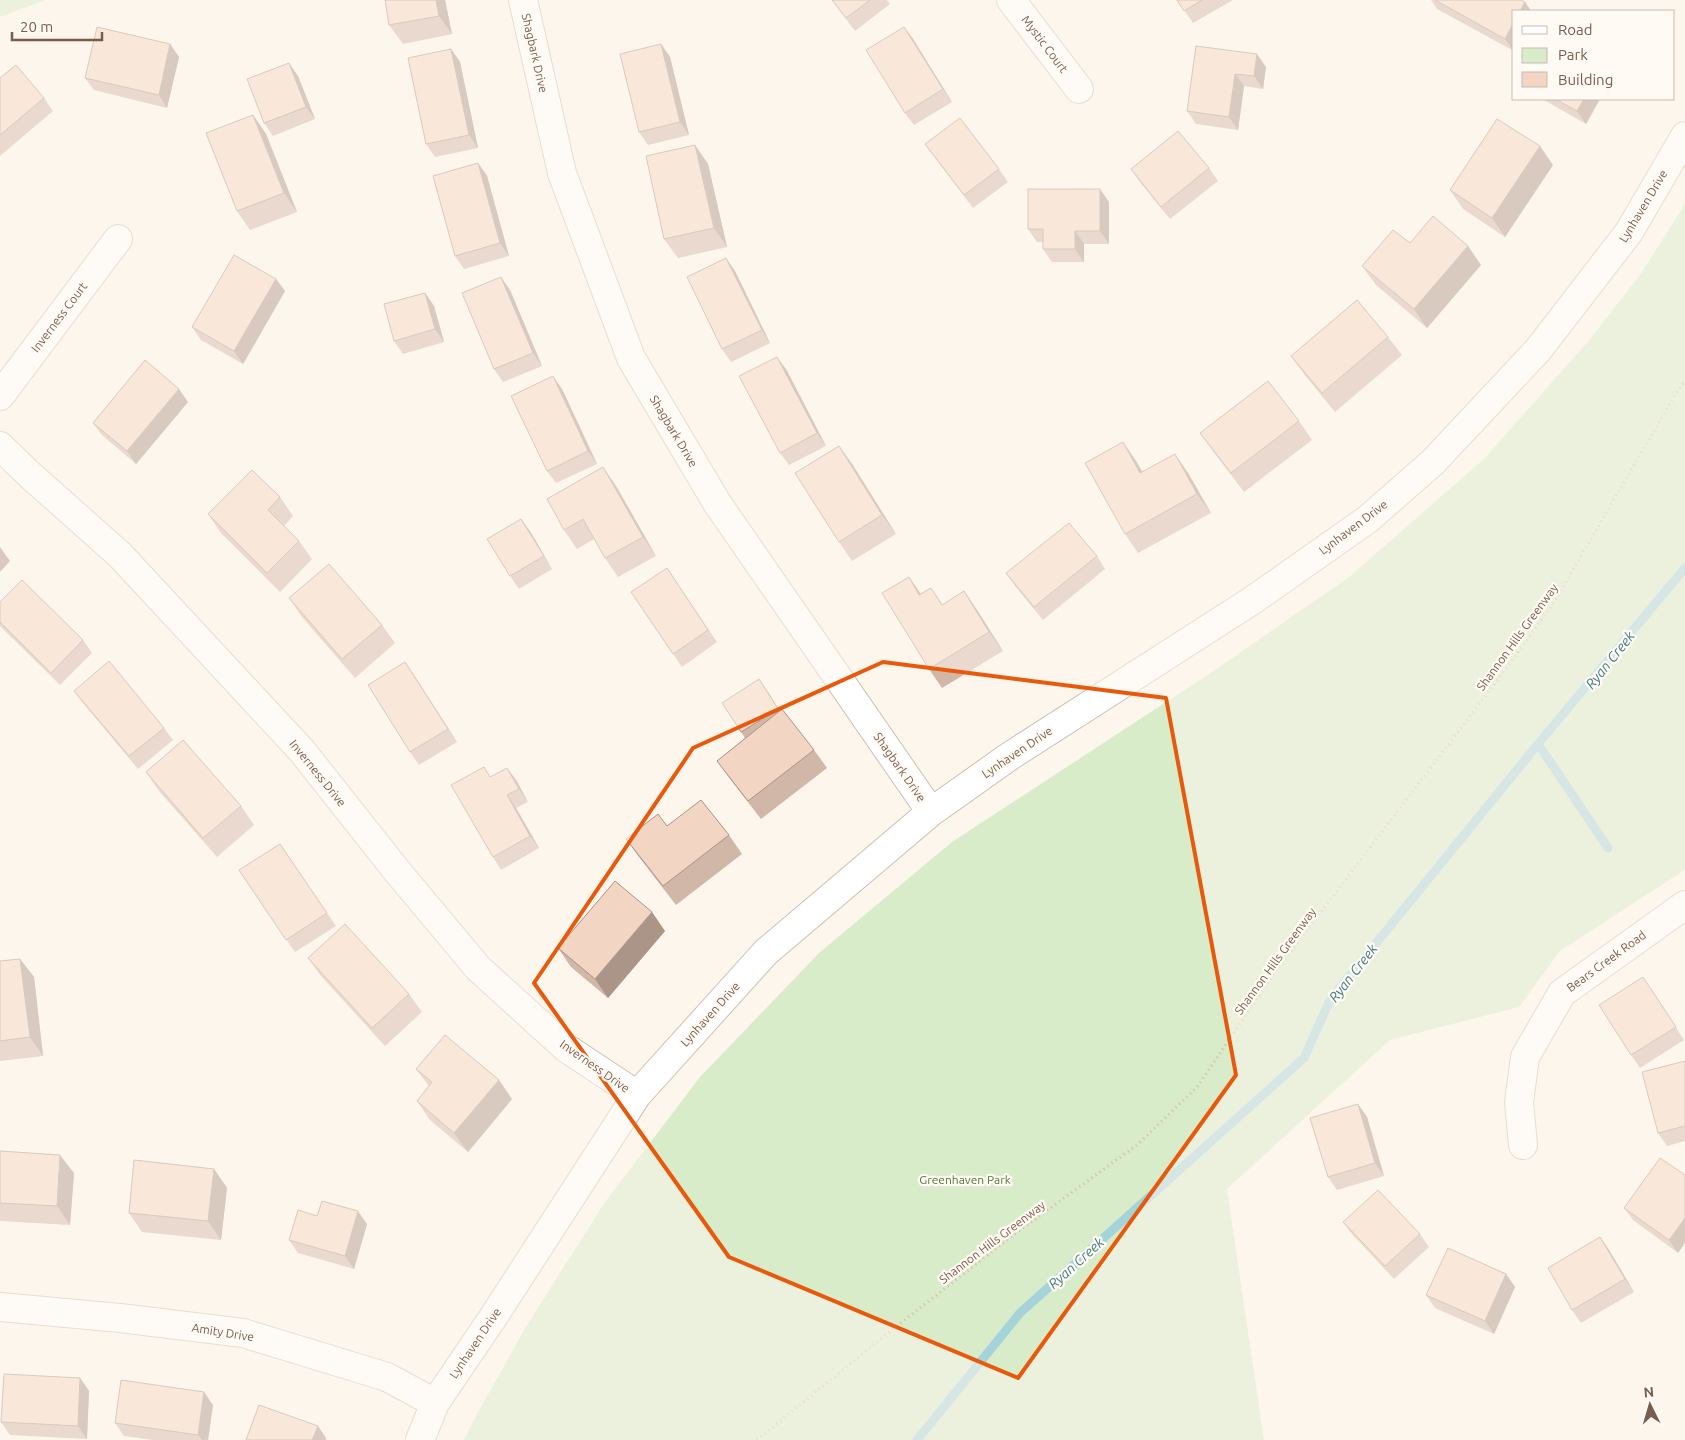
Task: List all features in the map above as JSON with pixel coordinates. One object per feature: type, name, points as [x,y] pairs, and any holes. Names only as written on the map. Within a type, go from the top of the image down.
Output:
[{"type":"street","name":"Shagbark Drive","points":[[523,0],[562,173],[631,358],[717,503],[931,812]]},
{"type":"street","name":"Mystic Court","points":[[1011,0],[1079,89]]},
{"type":"street","name":"Lynhaven Drive","points":[[420,1440],[435,1403],[492,1319],[637,1095],[766,952],[931,812],[1010,756],[1253,600],[1368,518],[1433,462],[1538,350],[1605,264],[1629,232],[1685,136]]},
{"type":"street","name":"Inverness Court","points":[[0,396],[118,239]]},
{"type":"street","name":"Inverness Drive","points":[[0,446],[120,555],[302,751],[397,871],[478,968],[566,1048],[637,1095]]},
{"type":"street","name":"Bears Creek Road","points":[[1523,1145],[1519,1102],[1525,1057],[1562,993],[1685,905]]},
{"type":"street","name":"Amity Drive","points":[[0,1307],[120,1318],[243,1333],[387,1377],[435,1403]]},
{"type":"path","name":"Shannon Hills Greenway","points":[[757,1440],[888,1333],[1016,1234],[1137,1145],[1197,1087],[1276,971],[1512,661],[1555,601],[1676,393],[1685,381]]},
{"type":"highlighted area","points":[[883,662],[1166,698],[1236,1075],[1018,1378],[729,1257],[534,983],[693,748]]},
{"type":"green space","points":[[0,0],[45,0],[0,17]]},
{"type":"green space","name":"Greenhaven Park","points":[[1685,204],[1685,870],[1560,951],[1519,1007],[1390,1040],[1227,1189],[1264,1440],[464,1440],[527,1325],[605,1202],[700,1077],[819,953],[952,842],[1212,672],[1349,577],[1485,458],[1590,339],[1640,275]]},
{"type":"building","points":[[385,0],[436,0],[439,16],[389,25]]},
{"type":"building","points":[[832,0],[870,0],[846,18]]},
{"type":"building","points":[[1177,0],[1202,0],[1184,11]]},
{"type":"building","points":[[1435,0],[1521,0],[1525,2],[1521,10],[1512,10],[1512,26],[1505,39]]},
{"type":"building","points":[[97,27],[170,44],[159,95],[85,78]]},
{"type":"building","points":[[904,27],[943,89],[905,113],[866,50]]},
{"type":"building","points":[[661,44],[680,122],[639,132],[620,54]]},
{"type":"building","points":[[1196,46],[1257,54],[1254,76],[1235,74],[1229,117],[1187,111]]},
{"type":"building","points":[[451,49],[469,135],[426,144],[408,58]]},
{"type":"building","points":[[289,63],[306,107],[264,123],[247,79]]},
{"type":"building","points":[[16,65],[44,98],[0,135],[0,78]]},
{"type":"building","points":[[1557,100],[1583,100],[1577,111]]},
{"type":"building","points":[[253,115],[284,193],[237,211],[206,133]]},
{"type":"building","points":[[960,118],[999,169],[964,195],[925,144]]},
{"type":"building","points":[[1497,119],[1540,146],[1492,218],[1450,190]]},
{"type":"building","points":[[1178,131],[1209,168],[1161,207],[1131,169]]},
{"type":"building","points":[[695,145],[714,228],[664,239],[646,156]]},
{"type":"building","points":[[478,163],[500,243],[455,256],[433,176]]},
{"type":"building","points":[[1028,189],[1100,189],[1100,231],[1075,231],[1075,249],[1043,249],[1043,229],[1028,229]]},
{"type":"building","points":[[1433,216],[1468,246],[1414,309],[1362,266],[1393,230],[1410,243]]},
{"type":"building","points":[[234,255],[276,279],[234,351],[192,327]]},
{"type":"building","points":[[726,258],[762,330],[722,349],[687,277]]},
{"type":"building","points":[[501,277],[533,353],[494,369],[462,293]]},
{"type":"building","points":[[425,293],[435,329],[394,341],[384,304]]},
{"type":"building","points":[[1357,300],[1388,337],[1322,393],[1291,356]]},
{"type":"building","points":[[777,357],[817,433],[780,453],[739,376]]},
{"type":"building","points":[[145,360],[179,389],[127,451],[93,423]]},
{"type":"building","points":[[553,376],[588,451],[547,471],[511,396]]},
{"type":"building","points":[[1268,381],[1299,421],[1231,473],[1200,433]]},
{"type":"building","points":[[1123,442],[1140,473],[1175,454],[1197,494],[1125,534],[1085,463]]},
{"type":"building","points":[[839,446],[882,515],[839,542],[795,473]]},
{"type":"building","points":[[603,467],[643,537],[605,558],[583,519],[564,530],[547,499]]},
{"type":"building","points":[[252,470],[280,497],[268,510],[299,541],[267,573],[208,514]]},
{"type":"building","points":[[521,519],[544,556],[510,576],[487,539]]},
{"type":"building","points":[[1069,523],[1097,556],[1034,607],[1006,573]]},
{"type":"building","points":[[329,564],[382,625],[342,659],[289,598]]},
{"type":"building","points":[[667,568],[708,630],[673,654],[631,592]]},
{"type":"building","points":[[909,577],[919,595],[931,588],[942,605],[964,591],[989,632],[929,669],[882,593]]},
{"type":"building","points":[[22,580],[83,640],[51,673],[0,622],[0,602]]},
{"type":"building","points":[[109,661],[164,728],[129,756],[74,691]]},
{"type":"building","points":[[405,662],[448,729],[410,752],[368,685]]},
{"type":"building","points":[[759,679],[778,709],[741,732],[722,703]]},
{"type":"building","points":[[782,709],[814,750],[748,801],[717,761]]},
{"type":"building","points":[[183,740],[241,806],[203,838],[146,772]]},
{"type":"building","points":[[484,767],[490,777],[507,768],[519,789],[507,795],[530,836],[493,857],[451,785]]},
{"type":"building","points":[[701,800],[729,835],[663,886],[626,839],[658,814],[667,826]]},
{"type":"building","points":[[280,844],[327,913],[286,940],[239,870]]},
{"type":"building","points":[[615,881],[652,912],[595,979],[558,948]]},
{"type":"building","points":[[345,924],[409,994],[372,1028],[308,958]]},
{"type":"building","points":[[20,959],[30,1037],[0,1041],[0,961]]},
{"type":"building","points":[[1643,977],[1676,1027],[1631,1055],[1599,1005]]},
{"type":"building","points":[[445,1035],[499,1080],[454,1133],[417,1101],[432,1082],[416,1069]]},
{"type":"building","points":[[1685,1061],[1685,1126],[1658,1133],[1642,1072]]},
{"type":"building","points":[[1358,1104],[1375,1163],[1328,1177],[1310,1118]]},
{"type":"building","points":[[0,1151],[60,1155],[57,1206],[0,1203]]},
{"type":"building","points":[[1660,1158],[1685,1175],[1685,1218],[1669,1240],[1624,1208]]},
{"type":"building","points":[[134,1160],[214,1169],[208,1221],[129,1213]]},
{"type":"building","points":[[1378,1190],[1420,1234],[1385,1266],[1343,1222]]},
{"type":"building","points":[[322,1201],[358,1211],[345,1256],[289,1240],[298,1210],[317,1216]]},
{"type":"building","points":[[1600,1237],[1625,1279],[1572,1310],[1548,1268]]},
{"type":"building","points":[[1448,1248],[1506,1274],[1485,1321],[1426,1295]]},
{"type":"building","points":[[4,1374],[80,1378],[78,1426],[1,1422]]},
{"type":"building","points":[[121,1380],[204,1392],[198,1435],[115,1423]]},
{"type":"building","points":[[259,1405],[318,1426],[312,1440],[246,1440]]},
{"type":"waterway","name":"Ryan Creek","points":[[917,1440],[1020,1313],[1304,1058],[1330,1000],[1538,744],[1685,568]]},
{"type":"waterway","points":[[1538,744],[1608,848]]}]
